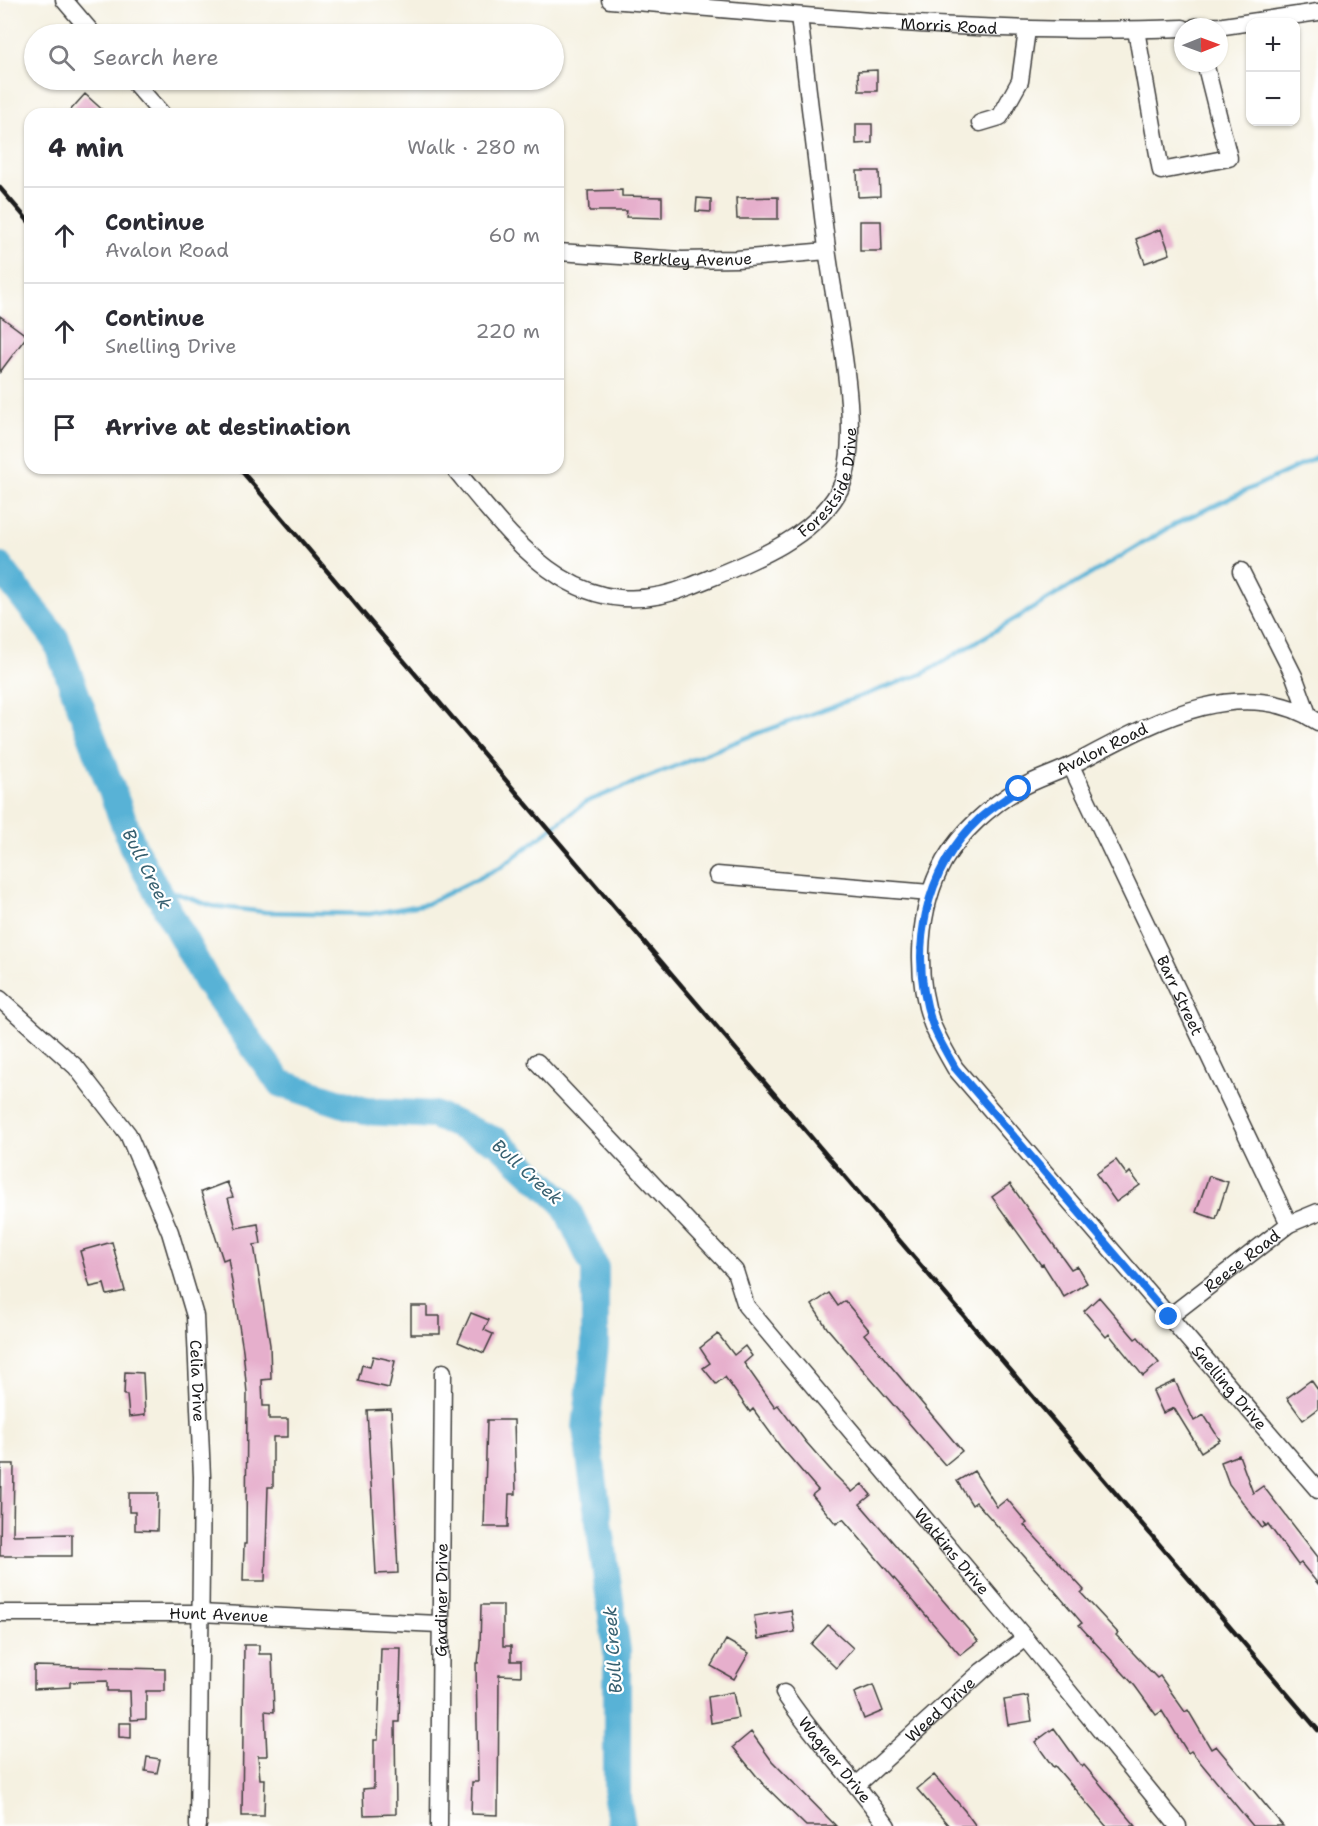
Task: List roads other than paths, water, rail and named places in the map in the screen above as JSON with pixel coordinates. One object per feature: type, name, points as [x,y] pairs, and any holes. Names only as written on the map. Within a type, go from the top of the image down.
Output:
[{"type":"street","points":[[64,0],[84,24]]},
{"type":"street","name":"Morris Road","points":[[610,0],[644,1],[799,16],[1027,30],[1174,28]]},
{"type":"street","points":[[1228,25],[1318,12]]},
{"type":"street","name":"Forestside Drive","points":[[459,474],[504,529],[565,580],[589,592],[622,599],[648,600],[669,595],[762,558],[785,543],[823,511],[841,487],[849,448],[848,399],[827,251],[799,16]]},
{"type":"street","points":[[980,123],[1000,117],[1020,81],[1027,30]]},
{"type":"street","points":[[1136,30],[1161,171],[1229,158],[1207,72]]},
{"type":"street","points":[[141,90],[157,108]]},
{"type":"street","name":"Berkley Avenue","points":[[564,252],[682,260],[736,259],[827,251]]},
{"type":"street","points":[[1241,571],[1314,719]]},
{"type":"street","name":"Avalon Road","points":[[930,893],[945,861],[979,818],[1019,789],[1185,710],[1252,702],[1286,708],[1314,719]]},
{"type":"street","name":"Barr Street","points":[[1071,766],[1289,1224]]},
{"type":"street","points":[[717,875],[930,893]]},
{"type":"street","name":"Snelling Drive","points":[[930,893],[923,933],[921,969],[923,987],[932,1025],[955,1068],[1318,1490]]},
{"type":"street","name":"Celia Drive","points":[[0,999],[76,1067],[128,1134],[170,1232],[195,1316],[202,1477],[198,1826]]},
{"type":"street","name":"Watkins Drive","points":[[537,1062],[735,1271],[746,1306],[1025,1638],[1178,1826]]},
{"type":"street","name":"Reese Road","points":[[1169,1317],[1289,1224],[1318,1212]]},
{"type":"street","name":"Gardiner Drive","points":[[439,1826],[443,1372]]},
{"type":"street","name":"Hunt Avenue","points":[[0,1613],[199,1613],[439,1624]]},
{"type":"street","name":"Weed Drive","points":[[858,1784],[982,1671],[1025,1638]]},
{"type":"street","name":"Wagner Drive","points":[[784,1693],[807,1728],[858,1784],[887,1826]]},
{"type":"waterway","points":[[154,885],[212,906],[265,912],[370,914],[426,904],[501,867],[586,802],[753,735],[922,674],[1179,522],[1318,457]]},
{"type":"waterway","name":"Bull Creek","points":[[0,567],[55,638],[133,847],[207,982],[280,1083],[365,1111],[434,1115],[498,1142],[564,1203],[595,1268],[595,1345],[586,1428],[617,1651],[617,1799],[622,1826]]},
{"type":"railway","points":[[0,188],[24,216]]},
{"type":"railway","points":[[244,474],[1318,1730]]}]
